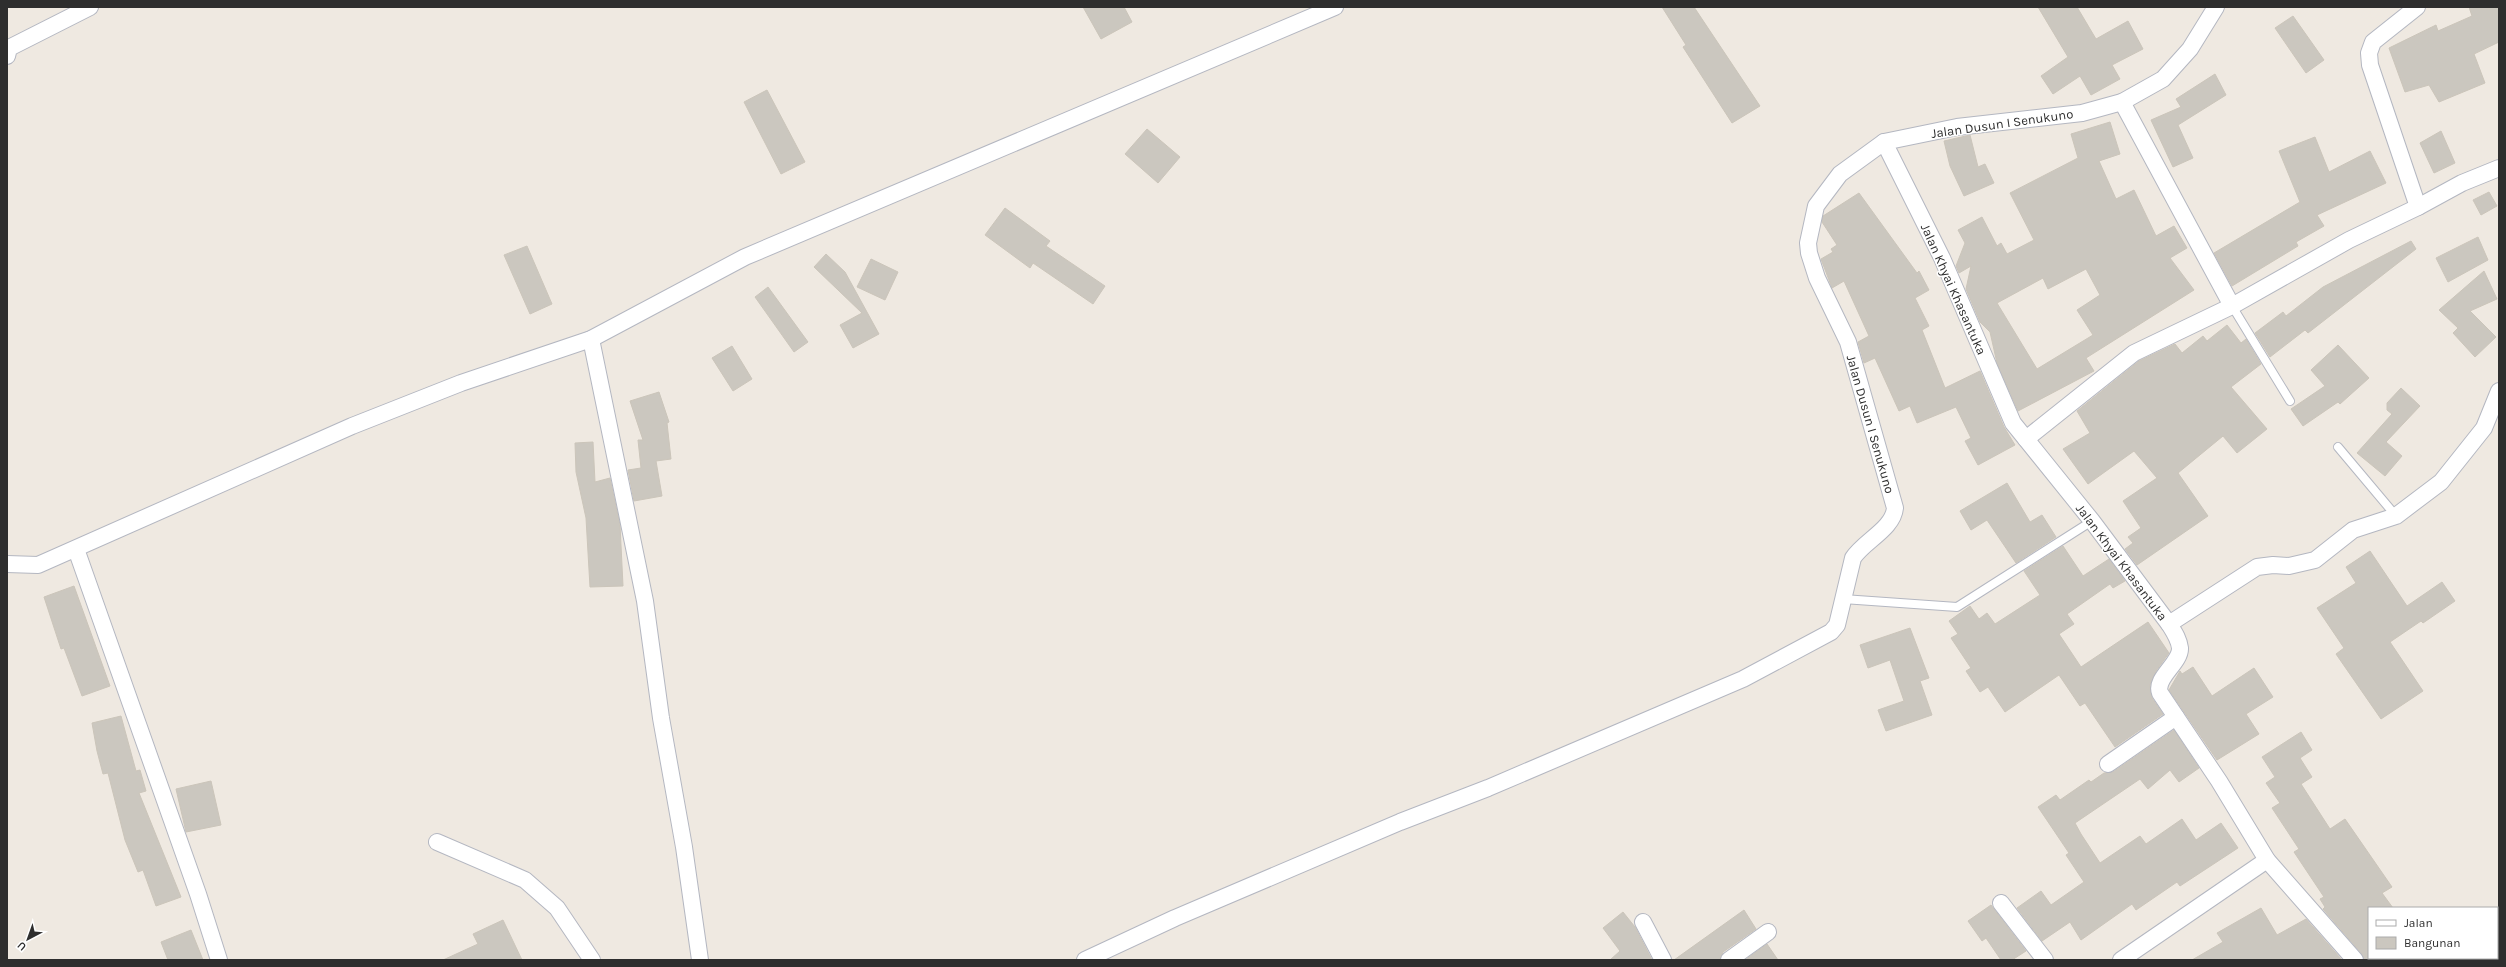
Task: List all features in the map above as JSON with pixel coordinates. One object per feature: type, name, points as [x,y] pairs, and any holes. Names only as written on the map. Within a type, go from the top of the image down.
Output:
[{"type":"street","points":[[8,51],[90,7]]},
{"type":"street","points":[[7,564],[38,565],[233,477],[352,426],[461,383],[591,339],[758,251],[867,207],[1090,110],[1335,7]]},
{"type":"street","name":"Jalan Dusun I Senukuno","points":[[1085,960],[1175,918],[1400,822],[1488,788],[1743,679],[1831,632],[1837,625],[1853,558],[1858,551],[1892,519],[1895,508],[1848,342],[1817,278],[1809,253],[1808,242],[1816,206],[1840,174],[1884,142],[1957,127],[2082,113],[2122,102],[2164,79],[2190,49],[2216,7]]},
{"type":"street","points":[[2417,7],[2373,42],[2369,53],[2370,65],[2418,207]]},
{"type":"street","points":[[2122,102],[2232,306]]},
{"type":"street","name":"Jalan Khyai Khasantuka","points":[[1884,142],[1942,258],[2013,424],[2092,521],[2169,624],[2178,640],[2180,649],[2158,690],[2267,860],[2355,960]]},
{"type":"street","points":[[2026,439],[2134,353],[2232,306],[2349,240],[2418,207],[2462,183],[2499,168]]},
{"type":"street","points":[[591,339],[616,473],[645,601],[661,718],[684,847],[700,960]]},
{"type":"street","points":[[2169,624],[2257,567],[2273,565],[2289,566],[2315,560],[2353,530],[2396,516],[2441,482],[2484,428],[2499,391]]},
{"type":"street","points":[[76,549],[196,886],[219,960]]},
{"type":"street","points":[[2108,764],[2176,716]]},
{"type":"street","points":[[438,842],[525,880],[557,908],[592,960]]},
{"type":"street","points":[[2121,960],[2267,860]]},
{"type":"street","points":[[2001,903],[2045,960]]},
{"type":"street","points":[[1643,922],[1662,960]]},
{"type":"street","points":[[1729,960],[1768,932]]},
{"type":"lane","points":[[2232,306],[2290,401]]},
{"type":"lane","points":[[2338,447],[2396,516]]},
{"type":"lane","points":[[1843,599],[1957,607],[2092,521]]},
{"type":"building","points":[[1083,7],[1124,7],[1132,22],[1101,39]]},
{"type":"building","points":[[1662,7],[1694,7],[1760,106],[1732,123],[1683,47],[1686,45]]},
{"type":"building","points":[[2038,7],[2077,7],[2096,39],[2128,21],[2143,49],[2112,65],[2120,79],[2091,95],[2080,76],[2053,94],[2041,76],[2068,57]]},
{"type":"building","points":[[2469,7],[2499,7],[2499,42],[2474,54],[2485,83],[2439,102],[2429,85],[2405,92],[2389,48],[2436,25],[2438,31],[2472,16]]},
{"type":"building","points":[[2293,16],[2324,60],[2306,73],[2275,28]]},
{"type":"building","points":[[2215,74],[2226,95],[2178,125],[2193,158],[2173,167],[2151,120],[2181,107],[2176,99]]},
{"type":"building","points":[[767,90],[805,162],[781,174],[744,102]]},
{"type":"building","points":[[2110,122],[2120,154],[2099,161],[2116,199],[2134,190],[2156,236],[2174,226],[2187,248],[2170,258],[2194,290],[2086,358],[2094,371],[2018,411],[1997,363],[1990,332],[1980,322],[1966,289],[1971,266],[1959,273],[1956,266],[1965,243],[1958,230],[1982,217],[1997,246],[2001,243],[2007,254],[2034,240],[2010,193],[2078,158],[2071,134]],"holes":[[[2086,269],[2100,295],[2077,310],[2093,335],[2037,369],[1997,303],[2043,278],[2048,289]]]},
{"type":"building","points":[[1147,129],[1180,157],[1158,183],[1125,154]]},
{"type":"building","points":[[2441,131],[2455,163],[2434,173],[2420,143]]},
{"type":"building","points":[[1970,135],[1978,167],[1985,164],[1994,183],[1964,196],[1950,166],[1944,141]]},
{"type":"building","points":[[2315,137],[2329,172],[2370,151],[2386,183],[2317,215],[2324,226],[2296,242],[2298,246],[2232,286],[2214,253],[2300,202],[2279,151]]},
{"type":"building","points":[[2489,192],[2497,206],[2481,215],[2473,200]]},
{"type":"building","points":[[1859,193],[1917,273],[1919,271],[1929,290],[1915,298],[1929,326],[1922,330],[1945,388],[1980,371],[2004,427],[2015,445],[1978,465],[1965,441],[1971,438],[1956,407],[1917,423],[1910,406],[1899,411],[1875,358],[1864,363],[1858,342],[1869,336],[1844,281],[1832,288],[1821,259],[1833,252],[1831,249],[1837,245],[1822,222],[1823,216]]},
{"type":"building","points":[[1005,208],[1050,241],[1046,246],[1105,286],[1093,304],[1033,263],[1030,268],[985,235]]},
{"type":"building","points":[[2478,237],[2488,260],[2448,282],[2436,258]]},
{"type":"building","points":[[2411,241],[2416,249],[2308,333],[2305,330],[2270,357],[2255,333],[2283,312],[2286,316],[2323,287]]},
{"type":"building","points":[[527,246],[552,304],[530,314],[504,255]]},
{"type":"building","points":[[826,254],[845,272],[879,334],[853,348],[840,325],[862,313],[814,267]]},
{"type":"building","points":[[871,259],[898,272],[885,300],[857,287]]},
{"type":"building","points":[[2484,271],[2497,299],[2470,311],[2496,337],[2475,357],[2453,333],[2458,328],[2439,310]]},
{"type":"building","points":[[768,287],[808,342],[794,352],[755,297]]},
{"type":"building","points":[[2227,325],[2241,343],[2246,339],[2261,364],[2231,387],[2267,429],[2237,453],[2223,436],[2178,473],[2208,516],[2137,565],[2125,549],[2133,543],[2128,537],[2141,528],[2123,501],[2157,478],[2134,451],[2088,484],[2063,449],[2090,433],[2077,411],[2139,361],[2175,344],[2182,353],[2203,336],[2207,341]]},
{"type":"building","points":[[2338,345],[2369,378],[2340,404],[2338,402],[2303,426],[2291,409],[2325,386],[2311,370]]},
{"type":"building","points":[[732,346],[752,379],[733,391],[712,358]]},
{"type":"building","points":[[2401,388],[2420,406],[2386,442],[2402,456],[2385,476],[2357,453],[2392,414],[2387,410],[2387,403]]},
{"type":"building","points":[[659,392],[669,422],[667,423],[671,459],[656,461],[662,496],[634,501],[628,470],[641,468],[638,440],[643,440],[630,401]]},
{"type":"building","points":[[593,442],[595,482],[610,478],[620,525],[623,586],[590,587],[586,518],[576,472],[575,443]]},
{"type":"building","points":[[2007,483],[2030,522],[2042,515],[2056,537],[2016,563],[1987,520],[1971,530],[1960,511]]},
{"type":"building","points":[[2063,546],[2083,576],[2109,559],[2125,581],[2113,588],[2110,584],[2067,614],[2074,624],[2059,634],[2081,667],[2148,622],[2169,653],[2156,671],[2150,685],[2152,698],[2163,714],[2115,747],[2085,703],[2080,706],[2059,675],[2005,712],[1988,687],[1980,692],[1966,671],[1971,668],[1951,638],[1958,634],[1949,621],[1970,606],[1979,619],[1987,613],[1995,624],[2040,595],[2024,571]]},
{"type":"building","points":[[2370,551],[2407,606],[2442,582],[2455,601],[2423,623],[2421,621],[2390,642],[2423,691],[2381,719],[2336,654],[2344,648],[2317,608],[2356,583],[2346,567]]},
{"type":"building","points":[[74,586],[110,686],[82,696],[64,648],[61,649],[44,597]]},
{"type":"building","points":[[1910,628],[1929,678],[1920,681],[1932,715],[1886,731],[1878,710],[1904,701],[1890,660],[1868,668],[1860,645]]},
{"type":"building","points":[[2193,667],[2212,696],[2254,668],[2273,697],[2246,714],[2259,734],[2217,760],[2169,690],[2180,671],[2182,674]]},
{"type":"building","points":[[121,716],[136,771],[140,770],[146,791],[139,793],[181,897],[156,906],[143,870],[138,872],[125,840],[108,773],[103,774],[97,751],[92,723]]},
{"type":"building","points":[[2174,730],[2199,768],[2179,782],[2170,770],[2148,789],[2140,779],[2075,823],[2100,863],[2140,836],[2146,844],[2182,819],[2196,840],[2221,823],[2238,848],[2180,886],[2177,882],[2136,910],[2132,904],[2081,940],[2070,922],[2042,941],[2017,908],[2041,891],[2051,905],[2084,882],[2066,855],[2069,853],[2038,807],[2056,795],[2060,800],[2089,780],[2091,782],[2104,773],[2113,772]]},
{"type":"building","points":[[2301,732],[2312,750],[2300,758],[2312,777],[2301,784],[2330,829],[2345,819],[2392,887],[2382,893],[2392,907],[2368,907],[2369,960],[2364,960],[2362,954],[2323,909],[2325,907],[2320,899],[2324,897],[2294,852],[2299,849],[2272,808],[2280,803],[2266,783],[2275,777],[2262,757]]},
{"type":"building","points":[[211,781],[221,825],[186,832],[176,789]]},
{"type":"building","points":[[1991,905],[2026,951],[2012,960],[2001,960],[1986,938],[1982,941],[1968,921]]},
{"type":"building","points":[[2261,908],[2277,935],[2306,919],[2342,960],[2192,960],[2223,942],[2217,933]]},
{"type":"building","points":[[1744,910],[1756,929],[1723,952],[1720,960],[1674,960]]},
{"type":"building","points":[[1623,912],[1635,927],[1652,960],[1610,960],[1620,951],[1603,928]]},
{"type":"building","points":[[503,920],[522,960],[443,960],[478,944],[473,934]]},
{"type":"building","points":[[191,930],[203,960],[168,960],[161,942]]},
{"type":"building","points":[[1767,944],[1778,960],[1745,960]]}]
